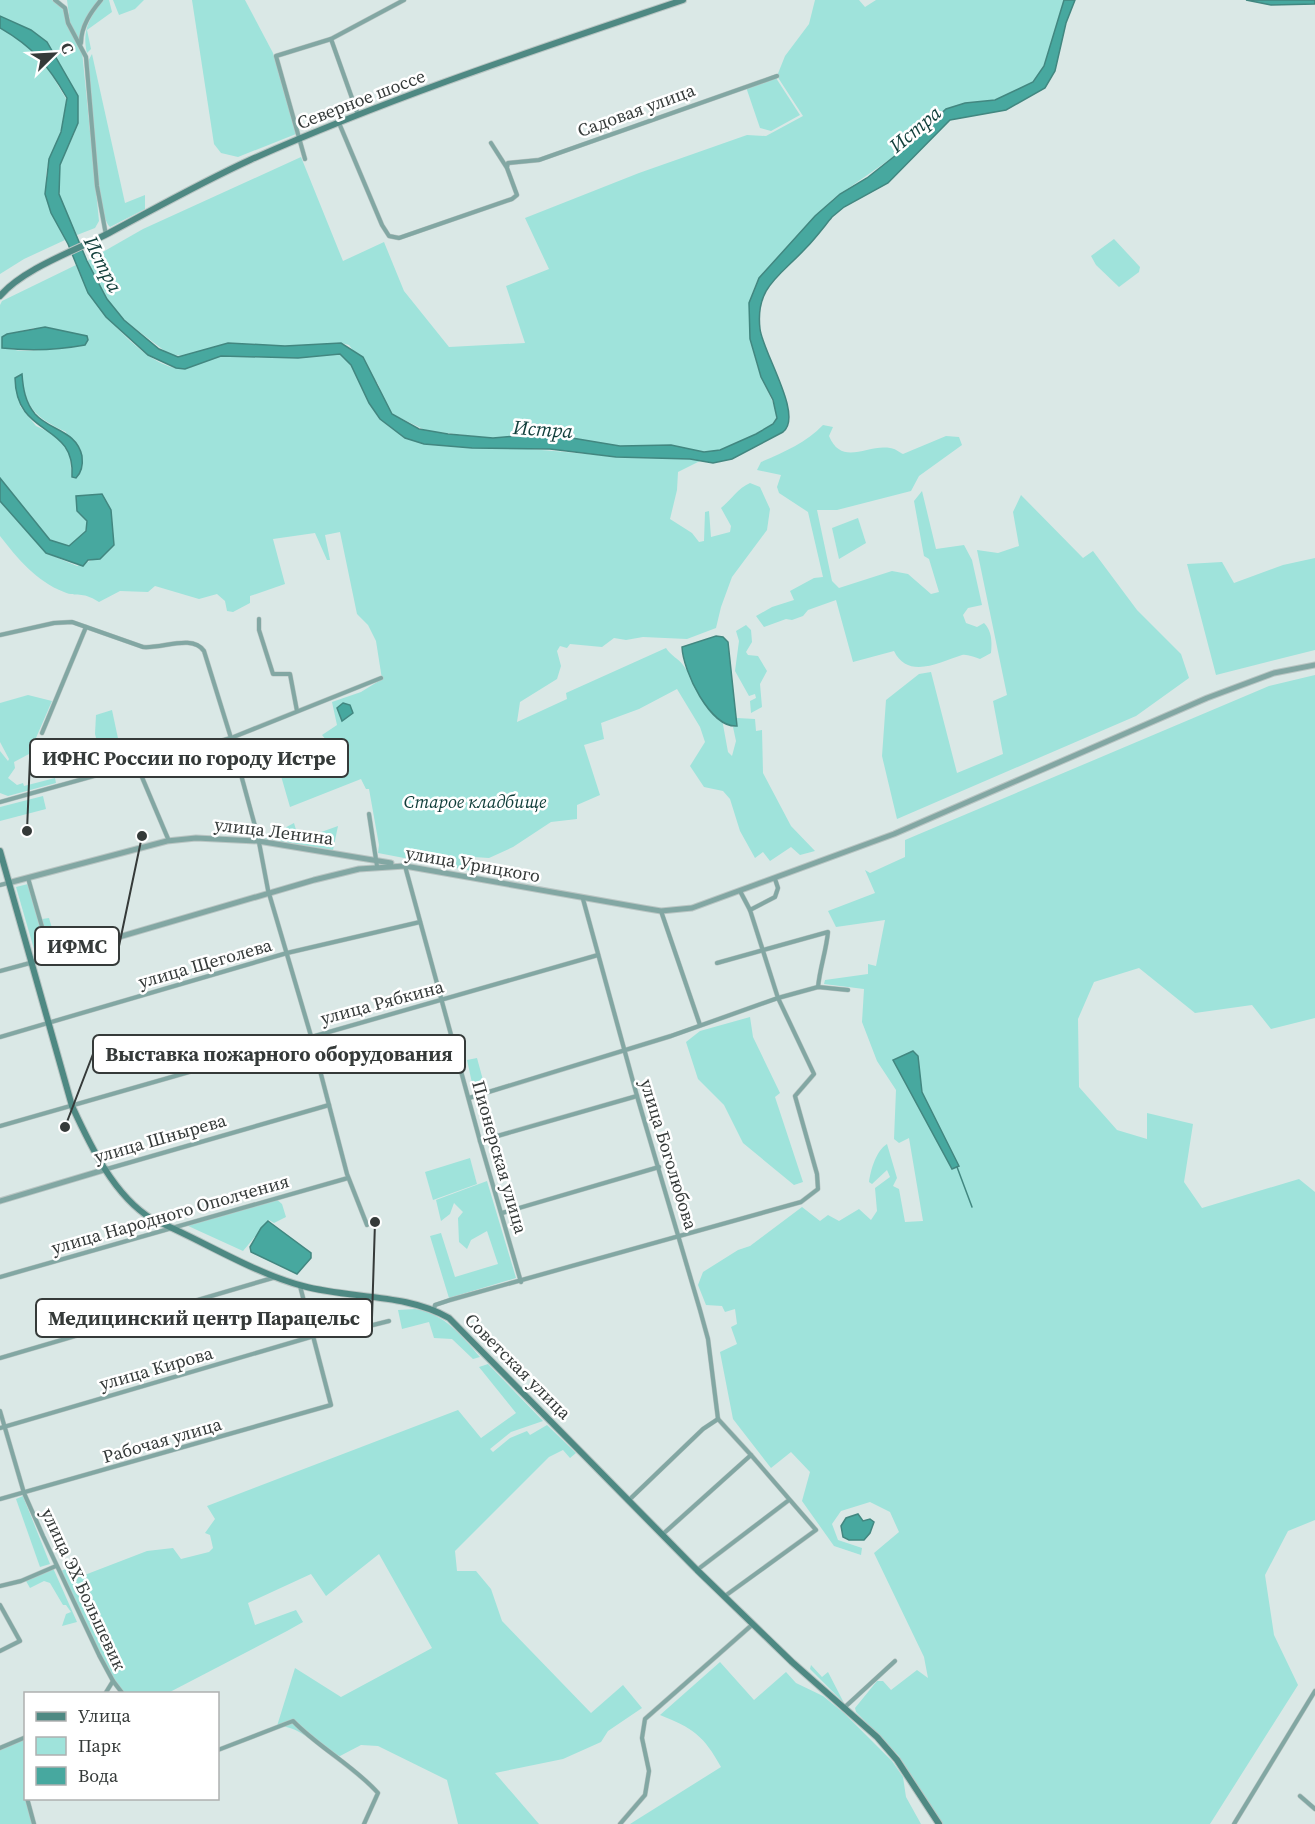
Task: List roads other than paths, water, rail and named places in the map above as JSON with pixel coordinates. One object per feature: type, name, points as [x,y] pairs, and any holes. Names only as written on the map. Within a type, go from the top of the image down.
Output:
[{"type":"main road","name":"Северное шоссе","points":[[0,296],[15,283],[62,257],[221,174],[300,138],[520,55],[683,0]]},
{"type":"main road","name":"Советская улица","points":[[0,851],[72,1106],[85,1134],[107,1169],[142,1213],[300,1286],[434,1309],[449,1318],[697,1570],[792,1662],[877,1737],[897,1760],[939,1824]]},
{"type":"street","points":[[55,0],[65,8],[68,23],[81,43],[86,57],[97,186],[106,234]]},
{"type":"street","points":[[81,43],[84,27],[101,0]]},
{"type":"street","points":[[305,159],[276,56],[331,39],[404,0]]},
{"type":"street","points":[[331,39],[358,115]]},
{"type":"street","name":"Садовая улица","points":[[507,168],[508,163],[539,160],[777,76]]},
{"type":"street","points":[[339,123],[382,225],[390,236],[399,238],[512,200],[517,195],[507,168],[491,143]]},
{"type":"street","points":[[260,619],[260,630],[273,674],[290,674],[297,711]]},
{"type":"street","points":[[0,635],[63,622],[86,627],[143,647],[154,648],[191,642],[198,644],[204,651],[231,738],[269,893],[311,1036],[348,1178],[367,1225]]},
{"type":"street","points":[[42,733],[86,627]]},
{"type":"street","name":"улица Урицкого","points":[[405,866],[661,911],[692,908],[804,869],[894,834],[1208,698],[1274,673],[1315,665]]},
{"type":"street","points":[[0,802],[231,738],[344,695],[381,678]]},
{"type":"street","points":[[136,763],[169,841]]},
{"type":"street","points":[[0,971],[377,864],[369,814]]},
{"type":"street","name":"улица Ленина","points":[[0,885],[169,841],[222,837],[363,859],[377,864],[405,866]]},
{"type":"street","points":[[359,869],[368,863],[363,859]]},
{"type":"street","name":"Пионерская улица","points":[[405,866],[480,1141],[522,1282]]},
{"type":"street","points":[[28,878],[51,958]]},
{"type":"street","points":[[750,909],[775,897],[778,888],[775,879]]},
{"type":"street","points":[[434,1309],[435,1305],[450,1300],[522,1282],[801,1202],[818,1188],[818,1174],[795,1096],[814,1074],[778,998],[750,909],[740,891]]},
{"type":"street","name":"улица Боголюбова","points":[[583,899],[637,1096],[708,1339],[718,1419]]},
{"type":"street","points":[[661,911],[699,1025]]},
{"type":"street","name":"улица Щеголева","points":[[0,1036],[287,953],[420,922]]},
{"type":"street","points":[[717,963],[828,932],[826,956],[820,965],[818,987]]},
{"type":"street","name":"улица Рябкина","points":[[0,1126],[598,955]]},
{"type":"street","points":[[469,1098],[625,1050],[778,998],[818,987],[848,990]]},
{"type":"street","points":[[480,1141],[637,1096]]},
{"type":"street","name":"улица Шнырева","points":[[0,1201],[329,1105]]},
{"type":"street","points":[[502,1213],[659,1167]]},
{"type":"street","name":"улица Народного Ополчения","points":[[0,1277],[348,1178]]},
{"type":"street","points":[[0,1358],[277,1276]]},
{"type":"street","points":[[300,1286],[315,1336]]},
{"type":"street","name":"улица Кирова","points":[[3,1427],[315,1336],[337,1334],[390,1321]]},
{"type":"street","name":"Рабочая улица","points":[[0,1499],[331,1406],[315,1336]]},
{"type":"street","name":"улица ЭХ Большевик","points":[[0,1411],[24,1493],[56,1566],[113,1681],[121,1692]]},
{"type":"street","points":[[629,1500],[703,1429],[718,1419],[789,1500],[801,1509],[816,1530],[725,1596]]},
{"type":"street","points":[[663,1534],[751,1455]]},
{"type":"street","points":[[697,1570],[789,1500]]},
{"type":"street","points":[[0,1586],[21,1581],[56,1566]]},
{"type":"street","points":[[0,1605],[20,1641],[0,1651]]},
{"type":"street","points":[[620,1824],[645,1796],[649,1771],[642,1738],[645,1719],[753,1623]]},
{"type":"street","points":[[845,1707],[895,1661]]},
{"type":"street","points":[[106,1692],[113,1681]]},
{"type":"street","points":[[1234,1824],[1314,1695]]},
{"type":"street","points":[[219,1750],[293,1721],[329,1753],[342,1759],[378,1793],[364,1824]]},
{"type":"street","points":[[0,1748],[24,1738]]},
{"type":"street","points":[[1300,1796],[1315,1809]]},
{"type":"street","points":[[28,1800],[34,1824]]},
{"type":"water","points":[[1064,0],[1075,0],[1066,23],[1055,71],[1045,88],[1006,110],[950,120],[888,183],[844,207],[832,217],[809,245],[771,283],[761,303],[760,329],[786,399],[789,413],[788,424],[783,432],[732,459],[713,463],[690,459],[616,457],[550,449],[472,448],[424,444],[405,438],[380,419],[369,403],[351,365],[340,354],[298,358],[221,356],[185,369],[176,368],[148,355],[106,317],[88,293],[68,244],[51,213],[45,194],[49,159],[61,132],[67,98],[39,58],[22,42],[0,28],[0,16],[31,30],[47,42],[78,96],[78,123],[60,165],[59,194],[87,261],[107,299],[124,320],[159,349],[178,357],[228,343],[285,346],[341,343],[363,357],[392,414],[419,429],[493,438],[526,435],[572,438],[620,446],[671,445],[704,452],[720,450],[756,434],[773,424],[777,418],[773,400],[761,377],[750,339],[749,303],[759,278],[815,216],[840,194],[867,178],[896,155],[946,109],[965,103],[995,100],[1033,82],[1044,66]]},
{"type":"water","points":[[1246,0],[1315,0],[1315,4],[1271,5]]},
{"type":"water","points":[[45,327],[87,336],[88,340],[85,345],[65,348],[33,350],[2,348],[2,337],[7,334]]},
{"type":"water","points":[[22,374],[25,395],[35,414],[68,436],[79,447],[82,465],[76,478],[72,477],[71,459],[65,446],[25,411],[18,397],[15,378]]},
{"type":"water","points":[[0,478],[50,540],[69,546],[86,531],[87,521],[77,511],[76,496],[102,494],[111,510],[114,545],[100,559],[88,560],[83,566],[46,553],[0,501]]},
{"type":"water","points":[[716,636],[723,637],[728,642],[737,726],[727,724],[717,718],[708,708],[687,670],[682,647]]},
{"type":"water","points":[[343,703],[350,705],[353,713],[342,721],[337,708]]},
{"type":"water","points":[[913,1051],[918,1056],[922,1092],[959,1166],[952,1169],[893,1060]]},
{"type":"water","points":[[268,1221],[311,1253],[311,1258],[297,1274],[251,1252],[250,1247]]},
{"type":"water","points":[[858,1514],[863,1521],[870,1519],[874,1522],[870,1533],[864,1540],[849,1540],[843,1537],[841,1526],[846,1518]]},
{"type":"waterway","points":[[957,1167],[972,1207]]},
{"type":"place","name":"ИФНС России по городу Истре","points":[[27,831]]},
{"type":"place","name":"ИФМС","points":[[142,836]]},
{"type":"place","name":"Выставка пожарного оборудования","points":[[65,1127]]},
{"type":"place","name":"Медицинский центр Парацельс","points":[[375,1222]]},
{"type":"water label","name":"Истра","points":[[915,129]]},
{"type":"water label","name":"Истра","points":[[103,264]]},
{"type":"water label","name":"Истра","points":[[543,429]]},
{"type":"park label","name":"Старое кладбище","points":[[475,801]]}]
